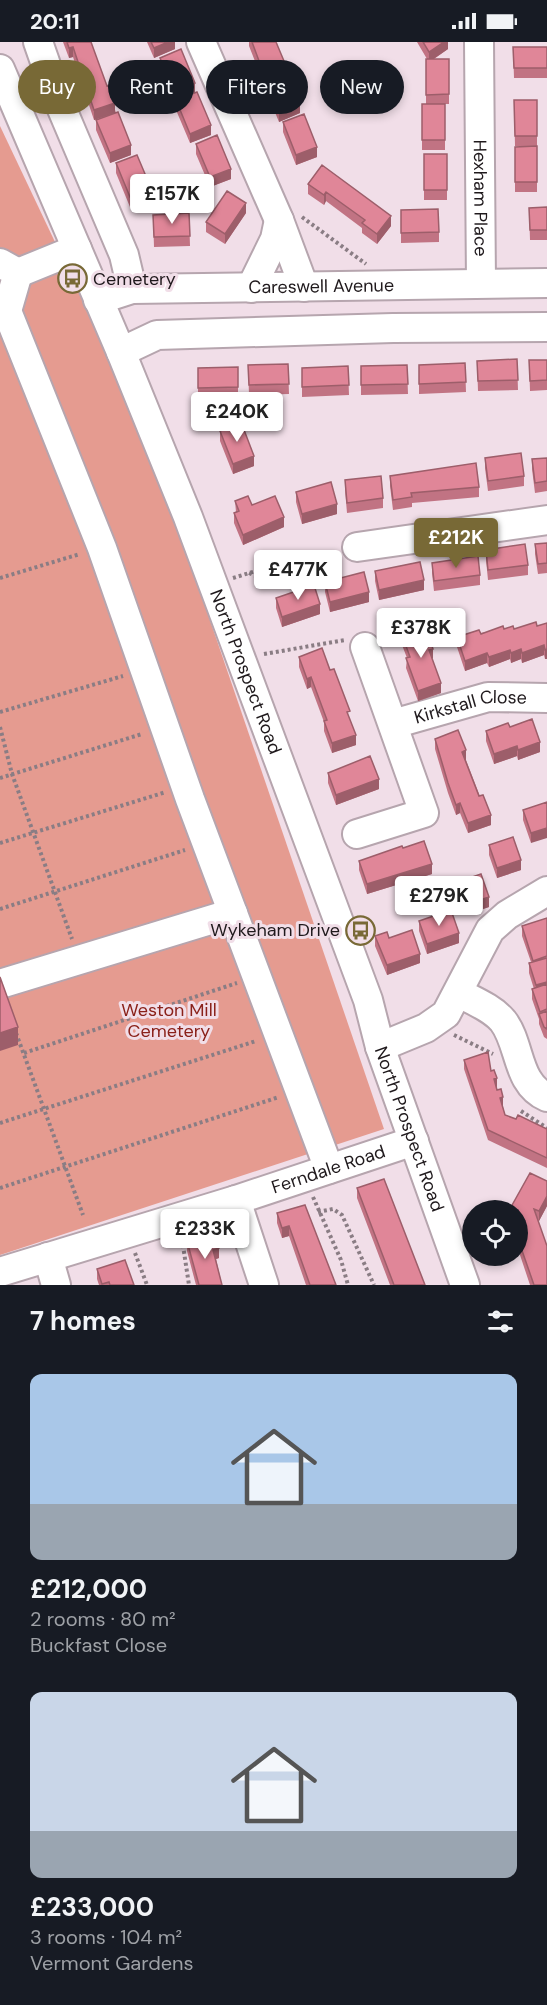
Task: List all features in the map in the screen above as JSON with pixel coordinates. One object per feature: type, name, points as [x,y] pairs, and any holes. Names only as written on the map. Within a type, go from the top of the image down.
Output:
[{"type":"street","points":[[38,42],[59,102],[124,255],[132,290]]},
{"type":"street","points":[[201,42],[275,212],[304,287]]},
{"type":"street","name":"Hexham Place","points":[[479,42],[481,283]]},
{"type":"street","name":"North Prospect Road","points":[[0,69],[121,352],[213,584],[368,1000],[380,1047],[465,1285]]},
{"type":"street","points":[[251,288],[275,239],[275,212]]},
{"type":"street","points":[[77,249],[9,268],[3,312],[102,548],[185,785],[329,1169]]},
{"type":"street","name":"Careswell Avenue","points":[[98,300],[132,290],[547,283]]},
{"type":"street","points":[[121,352],[157,335],[547,327]]},
{"type":"street","points":[[357,547],[547,520]]},
{"type":"street","name":"Kirkstall Close","points":[[357,834],[428,824],[365,647]]},
{"type":"street","name":"Kirkstall Close","points":[[393,724],[488,697],[546,701]]},
{"type":"street","points":[[380,1047],[432,1024],[446,1014],[490,930],[507,915],[547,891]]},
{"type":"street","points":[[0,984],[233,913]]},
{"type":"street","points":[[459,993],[487,1008],[503,1022],[529,1083],[547,1097]]},
{"type":"street","name":"Ferndale Road","points":[[0,1272],[236,1200],[414,1141]]},
{"type":"street","points":[[236,1200],[264,1285]]},
{"type":"street","points":[[48,1257],[56,1285]]},
{"type":"path","points":[[275,212],[294,211],[365,261],[380,286]]},
{"type":"path","points":[[213,584],[275,565],[357,547]]},
{"type":"path","points":[[0,578],[102,548]]},
{"type":"path","points":[[249,573],[276,585]]},
{"type":"path","points":[[241,658],[362,637],[365,647]]},
{"type":"path","points":[[0,712],[145,669]]},
{"type":"path","points":[[0,727],[12,774],[35,832],[79,959]]},
{"type":"path","points":[[0,778],[165,727]]},
{"type":"path","points":[[0,843],[185,785]]},
{"type":"path","points":[[0,909],[207,843]]},
{"type":"path","points":[[24,1053],[258,977]]},
{"type":"path","points":[[12,1022],[64,1168],[84,1215]]},
{"type":"path","points":[[432,1024],[492,1053],[494,1058]]},
{"type":"path","points":[[0,1123],[279,1033]]},
{"type":"path","points":[[0,1188],[300,1089]]},
{"type":"path","points":[[518,1108],[547,1128]]},
{"type":"path","points":[[348,1285],[341,1260],[317,1211],[337,1210],[370,1272],[374,1285]]},
{"type":"path","points":[[178,1217],[189,1285]]},
{"type":"path","points":[[128,1233],[147,1285]]},
{"type":"green space","name":"Weston Mill Cemetery","points":[[0,126],[147,436],[384,1129],[0,1255]]},
{"type":"building","points":[[67,42],[91,42],[108,86],[108,105],[96,109],[96,60],[77,60],[73,47],[69,48]]},
{"type":"building","points":[[151,42],[168,42],[154,48]]},
{"type":"building","points":[[252,42],[276,42],[284,60],[259,60]]},
{"type":"building","points":[[423,42],[444,42],[429,52]]},
{"type":"building","points":[[513,47],[547,47],[547,68],[514,68]]},
{"type":"building","points":[[181,49],[186,60],[161,60],[160,58]]},
{"type":"building","points":[[426,59],[449,59],[449,94],[426,95]]},
{"type":"building","points":[[197,92],[211,125],[190,134],[182,114],[194,114],[194,93]]},
{"type":"building","points":[[514,100],[537,100],[537,136],[515,136]]},
{"type":"building","points":[[422,104],[445,104],[445,140],[422,140]]},
{"type":"building","points":[[119,114],[131,145],[110,153],[96,120]]},
{"type":"building","points":[[304,114],[317,147],[296,155],[283,122]]},
{"type":"building","points":[[217,135],[231,169],[210,177],[196,144]]},
{"type":"building","points":[[537,146],[537,182],[515,182],[515,147]]},
{"type":"building","points":[[424,154],[447,154],[447,190],[424,190]]},
{"type":"building","points":[[137,155],[151,188],[130,197],[116,163]]},
{"type":"building","points":[[322,165],[391,216],[377,234],[362,223],[365,220],[326,192],[324,195],[308,184]]},
{"type":"building","points":[[227,191],[246,203],[225,234],[206,222]]},
{"type":"building","points":[[547,207],[547,230],[530,230],[529,208]]},
{"type":"building","points":[[438,209],[439,232],[401,233],[401,210]]},
{"type":"building","points":[[189,213],[190,236],[154,237],[153,215]]},
{"type":"building","points":[[517,359],[518,380],[478,381],[477,361]]},
{"type":"building","points":[[529,360],[547,360],[547,380],[530,381]]},
{"type":"building","points":[[465,363],[466,382],[419,384],[419,365]]},
{"type":"building","points":[[288,364],[289,384],[249,385],[248,365]]},
{"type":"building","points":[[407,365],[408,384],[361,385],[361,366]]},
{"type":"building","points":[[348,366],[349,385],[302,387],[302,368]]},
{"type":"building","points":[[238,367],[238,387],[198,388],[198,368]]},
{"type":"building","points":[[241,422],[254,456],[233,464],[220,431]]},
{"type":"building","points":[[521,453],[524,476],[488,481],[485,458]]},
{"type":"building","points":[[547,458],[547,481],[535,483],[532,459]]},
{"type":"building","points":[[476,463],[479,487],[411,493],[412,497],[393,500],[390,476]]},
{"type":"building","points":[[381,476],[383,498],[347,503],[345,480]]},
{"type":"building","points":[[331,482],[337,504],[302,514],[296,492]]},
{"type":"building","points":[[248,496],[252,505],[275,496],[284,517],[243,535],[234,513],[239,511],[235,501]]},
{"type":"building","points":[[547,543],[547,563],[538,564],[535,544]]},
{"type":"building","points":[[525,544],[528,565],[488,570],[486,550]]},
{"type":"building","points":[[478,556],[480,575],[434,581],[432,563]]},
{"type":"building","points":[[420,562],[424,580],[379,590],[375,571]]},
{"type":"building","points":[[364,572],[369,592],[330,602],[325,582]]},
{"type":"building","points":[[314,585],[320,604],[282,617],[276,598]]},
{"type":"building","points":[[536,622],[537,626],[547,623],[547,649],[545,650],[544,645],[522,653],[521,649],[511,653],[510,650],[489,657],[487,653],[465,661],[457,637],[479,630],[481,634],[503,626],[504,629],[513,626],[514,629]]},
{"type":"building","points":[[425,626],[433,649],[429,650],[441,683],[418,691],[406,658],[410,657],[402,635]]},
{"type":"building","points":[[322,648],[330,670],[334,669],[350,711],[347,712],[356,735],[332,743],[324,721],[327,720],[311,677],[307,679],[299,657]]},
{"type":"building","points":[[532,719],[540,742],[518,750],[517,746],[494,754],[486,731],[508,723],[510,727]]},
{"type":"building","points":[[458,730],[466,750],[462,752],[479,796],[483,795],[491,815],[468,823],[460,803],[456,805],[435,739]]},
{"type":"building","points":[[370,756],[379,779],[336,795],[328,773]]},
{"type":"building","points":[[547,802],[547,828],[531,833],[523,810]]},
{"type":"building","points":[[513,837],[521,860],[497,868],[489,845]]},
{"type":"building","points":[[424,841],[432,864],[367,884],[359,861]]},
{"type":"building","points":[[481,874],[489,897],[465,905],[458,882]]},
{"type":"building","points":[[451,910],[459,933],[427,944],[419,921]]},
{"type":"building","points":[[547,918],[547,956],[533,961],[522,926]]},
{"type":"building","points":[[412,930],[420,954],[387,965],[375,936],[387,932],[389,938]]},
{"type":"building","points":[[547,958],[547,982],[536,985],[529,963]]},
{"type":"building","points":[[0,977],[18,1027],[0,1033]]},
{"type":"building","points":[[547,984],[547,1009],[540,1012],[532,989]]},
{"type":"building","points":[[547,1011],[547,1029],[539,1014]]},
{"type":"building","points":[[488,1052],[491,1071],[494,1070],[497,1078],[494,1079],[497,1090],[501,1089],[503,1097],[500,1098],[505,1115],[516,1119],[518,1115],[547,1129],[547,1158],[488,1130],[464,1060]]},
{"type":"building","points":[[530,1173],[547,1181],[547,1196],[539,1211],[534,1209],[547,1246],[547,1285],[534,1285],[527,1266],[528,1200],[515,1200]]},
{"type":"building","points":[[384,1179],[425,1285],[394,1285],[357,1188]]},
{"type":"building","points":[[305,1205],[336,1285],[310,1285],[289,1226],[282,1228],[277,1213]]},
{"type":"building","points":[[215,1233],[219,1248],[213,1250],[222,1285],[199,1285],[187,1241]]},
{"type":"building","points":[[125,1260],[134,1285],[110,1285],[109,1282],[102,1284],[97,1269]]},
{"type":"place","name":"Cemetery","points":[[72,279]]},
{"type":"place","name":"Wykeham Drive","points":[[361,930]]}]
